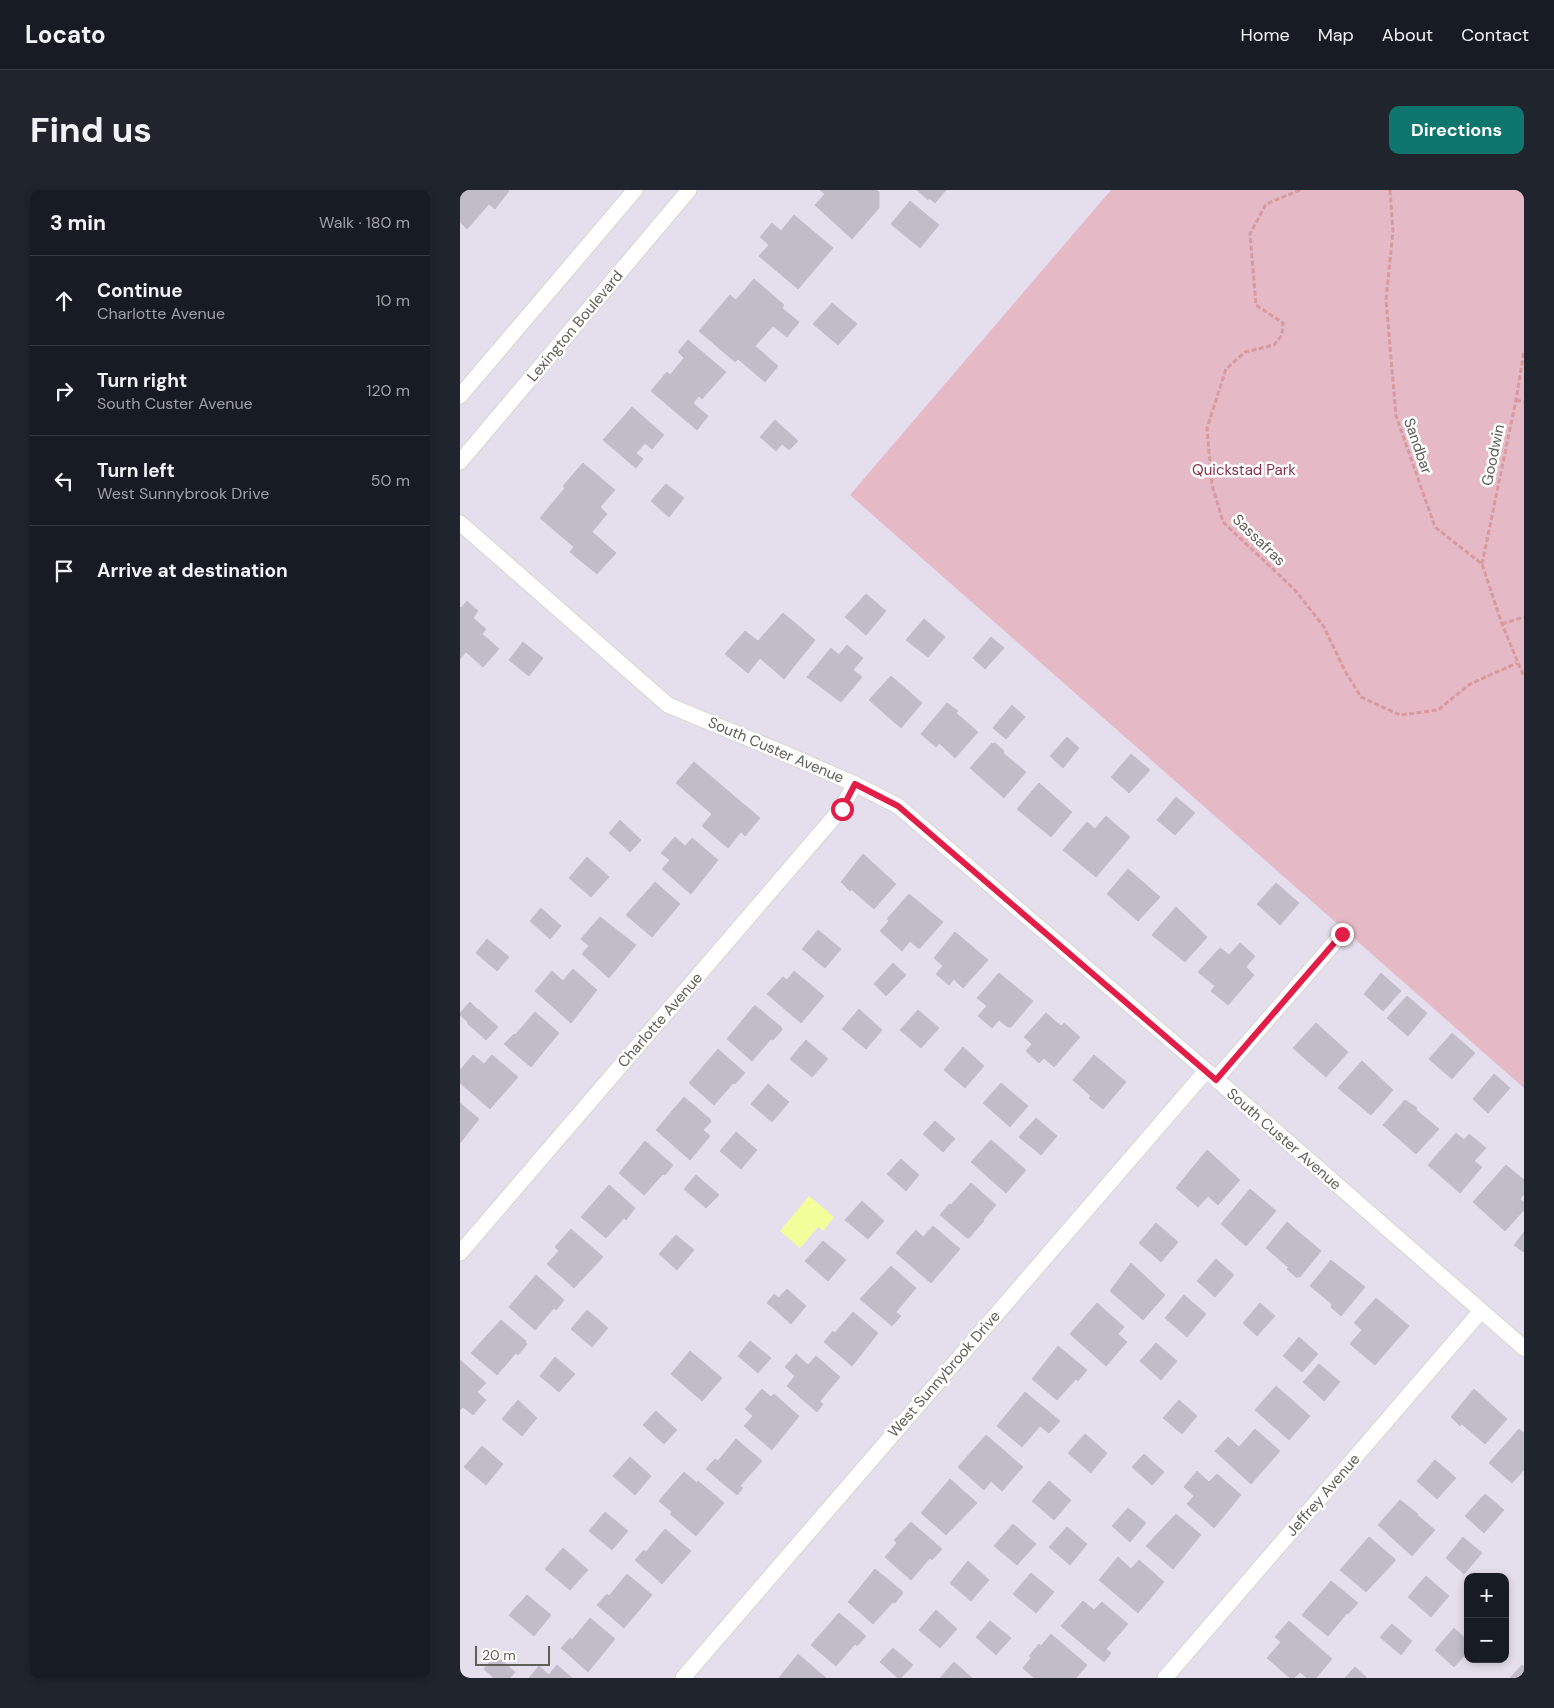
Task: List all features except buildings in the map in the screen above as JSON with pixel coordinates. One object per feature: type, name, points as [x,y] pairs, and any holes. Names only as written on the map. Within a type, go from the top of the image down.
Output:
[{"type":"street","points":[[460,396],[635,190]]},
{"type":"street","name":"Lexington Boulevard","points":[[460,462],[689,190]]},
{"type":"street","name":"South Custer Avenue","points":[[460,523],[668,705],[855,784],[898,806],[1211,1075],[1524,1348]]},
{"type":"street","name":"Charlotte Avenue","points":[[460,1253],[842,809],[855,784]]},
{"type":"street","name":"West Sunnybrook Drive","points":[[683,1678],[1211,1075],[1342,934]]},
{"type":"street","name":"Jeffrey Avenue","points":[[1165,1678],[1481,1311]]},
{"type":"path","name":"Sassafras","points":[[1300,190],[1266,204],[1250,234],[1256,305],[1283,323],[1282,336],[1274,345],[1245,352],[1226,369],[1209,419],[1207,428],[1212,485],[1223,522],[1296,590],[1324,627],[1345,671],[1361,697],[1400,715],[1438,710],[1470,684],[1517,663]]},
{"type":"path","name":"Sandbar","points":[[1390,190],[1393,232],[1386,300],[1396,416],[1435,527],[1482,564]]},
{"type":"path","name":"Goodwin","points":[[1482,564],[1516,400],[1524,351]]},
{"type":"path","points":[[1516,400],[1524,402]]},
{"type":"path","points":[[1482,564],[1502,624],[1524,677]]},
{"type":"path","points":[[1502,624],[1524,617]]},
{"type":"green space","name":"Quickstad Park","points":[[1111,190],[1524,190],[1524,1088],[850,495]]},
{"type":"shaded area","points":[[809,1196],[834,1217],[823,1231],[818,1227],[800,1248],[780,1231]]},
{"type":"route","points":[[842,809],[855,784],[898,806],[1216,1080],[1342,934]]}]
